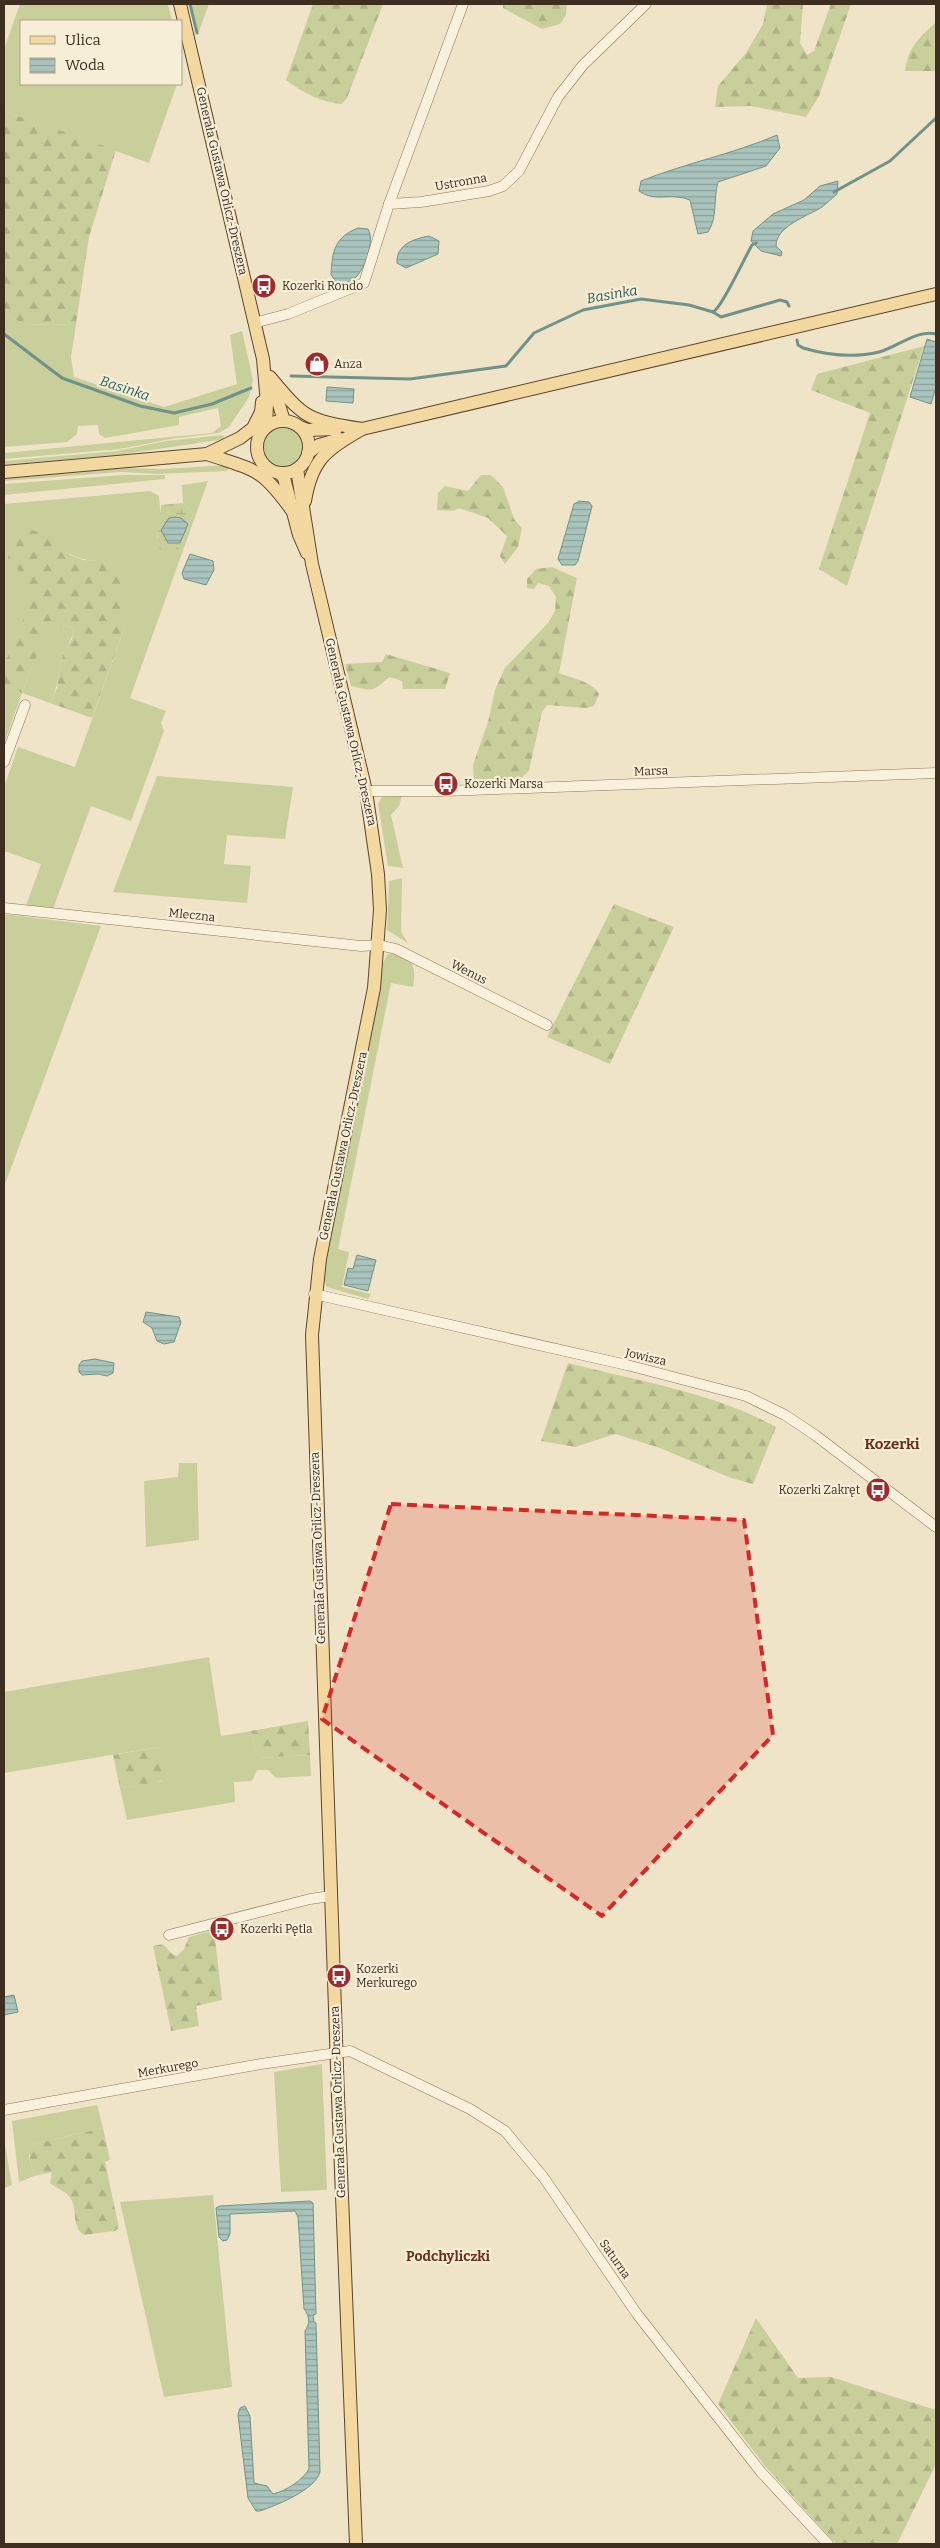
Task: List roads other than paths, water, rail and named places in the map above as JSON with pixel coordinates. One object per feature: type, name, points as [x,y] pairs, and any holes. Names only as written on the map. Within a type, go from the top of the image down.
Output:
[{"type":"main road","name":"Generała Gustawa Orlicz-Dreszera","points":[[180,4],[267,378],[284,420]]},
{"type":"main road","points":[[263,431],[256,448],[260,460],[265,467],[280,473],[297,469],[308,453],[319,445],[355,430],[936,294]]},
{"type":"main road","name":"Generała Gustawa Orlicz-Dreszera","points":[[263,431],[267,403],[267,378]]},
{"type":"main road","points":[[267,378],[300,412],[326,424],[355,430]]},
{"type":"main road","points":[[221,452],[240,438],[257,421],[261,412],[267,378]]},
{"type":"main road","points":[[4,472],[221,452],[253,442],[275,422],[284,420],[300,427],[314,430],[355,430]]},
{"type":"main road","points":[[300,427],[308,439],[308,453]]},
{"type":"main road","points":[[221,452],[263,475],[298,511],[314,466],[332,448],[355,430]]},
{"type":"main road","points":[[221,452],[260,460]]},
{"type":"main road","name":"Generała Gustawa Orlicz-Dreszera","points":[[297,469],[299,535],[312,564],[366,791],[378,874],[379,945],[368,1024],[314,1294],[312,1334],[312,1396],[356,2544]]},
{"type":"main road","name":"Generała Gustawa Orlicz-Dreszera","points":[[280,473],[298,511]]},
{"type":"street","points":[[254,323],[288,314],[364,282],[389,204],[463,4]]},
{"type":"street","name":"Ustronna","points":[[389,204],[489,191],[503,186],[519,171],[558,96],[583,65],[646,4]]},
{"type":"street","points":[[4,762],[25,705]]},
{"type":"street","name":"Marsa","points":[[366,791],[465,790],[936,773]]},
{"type":"street","name":"Mleczna","points":[[4,908],[361,946],[379,945]]},
{"type":"street","name":"Wenus","points":[[379,945],[396,949],[547,1025]]},
{"type":"street","name":"Jowisza","points":[[314,1294],[627,1365],[746,1396],[784,1415],[815,1435],[936,1528]]},
{"type":"street","points":[[169,1935],[310,1898],[331,1896]]},
{"type":"street","name":"Saturna","points":[[336,2052],[350,2051],[470,2109],[505,2130],[544,2178],[649,2329],[761,2472],[828,2544]]},
{"type":"street","name":"Merkurego","points":[[4,2110],[336,2052]]},
{"type":"water","points":[[777,135],[780,148],[766,166],[718,182],[713,220],[708,232],[698,234],[690,200],[645,195],[639,191],[641,181],[744,148]]},
{"type":"water","points":[[838,181],[837,194],[822,207],[794,222],[781,233],[777,239],[776,246],[782,252],[781,256],[761,251],[751,241],[753,231],[773,214],[804,200],[820,186]]},
{"type":"water","points":[[358,228],[368,229],[370,234],[370,247],[366,261],[354,279],[338,284],[331,275],[332,259],[336,246],[344,236]]},
{"type":"water","points":[[429,236],[439,241],[438,254],[406,268],[397,263],[397,257],[402,247],[412,241]]},
{"type":"water","points":[[927,339],[936,342],[936,387],[931,404],[910,397]]},
{"type":"water","points":[[327,387],[354,389],[353,403],[326,401]]},
{"type":"water","points":[[579,501],[589,502],[592,506],[578,561],[575,565],[562,565],[558,559],[574,504]]},
{"type":"water","points":[[169,518],[181,518],[188,524],[180,543],[168,543],[161,530]]},
{"type":"water","points":[[190,554],[213,561],[214,570],[206,585],[184,579],[182,573]]},
{"type":"water","points":[[357,1255],[376,1260],[368,1291],[344,1285],[348,1268],[353,1269]]},
{"type":"water","points":[[146,1312],[179,1317],[181,1322],[174,1342],[164,1344],[157,1341],[152,1328],[143,1322]]},
{"type":"water","points":[[95,1359],[114,1363],[113,1373],[107,1376],[98,1374],[82,1375],[79,1372],[79,1365],[82,1361]]},
{"type":"water","points":[[14,1995],[18,2012],[4,2015],[4,1997]]},
{"type":"water","points":[[310,2201],[313,2203],[316,2314],[313,2315],[314,2322],[316,2323],[320,2472],[317,2479],[303,2491],[276,2505],[256,2511],[248,2498],[238,2415],[240,2408],[245,2406],[250,2416],[254,2483],[267,2486],[273,2494],[294,2484],[309,2469],[305,2331],[309,2320],[304,2309],[298,2217],[295,2211],[230,2214],[230,2234],[227,2240],[223,2241],[219,2237],[216,2208],[220,2206]]},
{"type":"waterway","points":[[190,4],[197,33]]},
{"type":"waterway","name":"Basinka","points":[[834,192],[890,161],[936,118]]},
{"type":"waterway","name":"Basinka","points":[[291,376],[410,379],[506,366],[534,333],[583,310],[641,299],[689,305],[713,312],[727,293],[752,245],[756,243]]},
{"type":"waterway","points":[[713,312],[721,317],[780,300],[787,302],[789,306]]},
{"type":"waterway","name":"Basinka","points":[[4,334],[62,378],[140,406],[174,413],[212,404],[251,388]]},
{"type":"waterway","points":[[797,340],[798,345],[803,348],[831,354],[860,355],[886,350],[922,334],[936,334]]},
{"type":"place","name":"Kozerki Rondo","points":[[264,286]]},
{"type":"place","name":"Anza","points":[[317,364]]},
{"type":"place","name":"Kozerki Marsa","points":[[446,784]]},
{"type":"place","name":"Kozerki Zakręt","points":[[878,1490]]},
{"type":"place","name":"Kozerki Pętla","points":[[222,1929]]},
{"type":"place","name":"Kozerki Merkurego","points":[[339,1976]]},
{"type":"district","name":"Kozerki","points":[[892,1444]]},
{"type":"district","name":"Podchyliczki","points":[[448,2256]]}]
